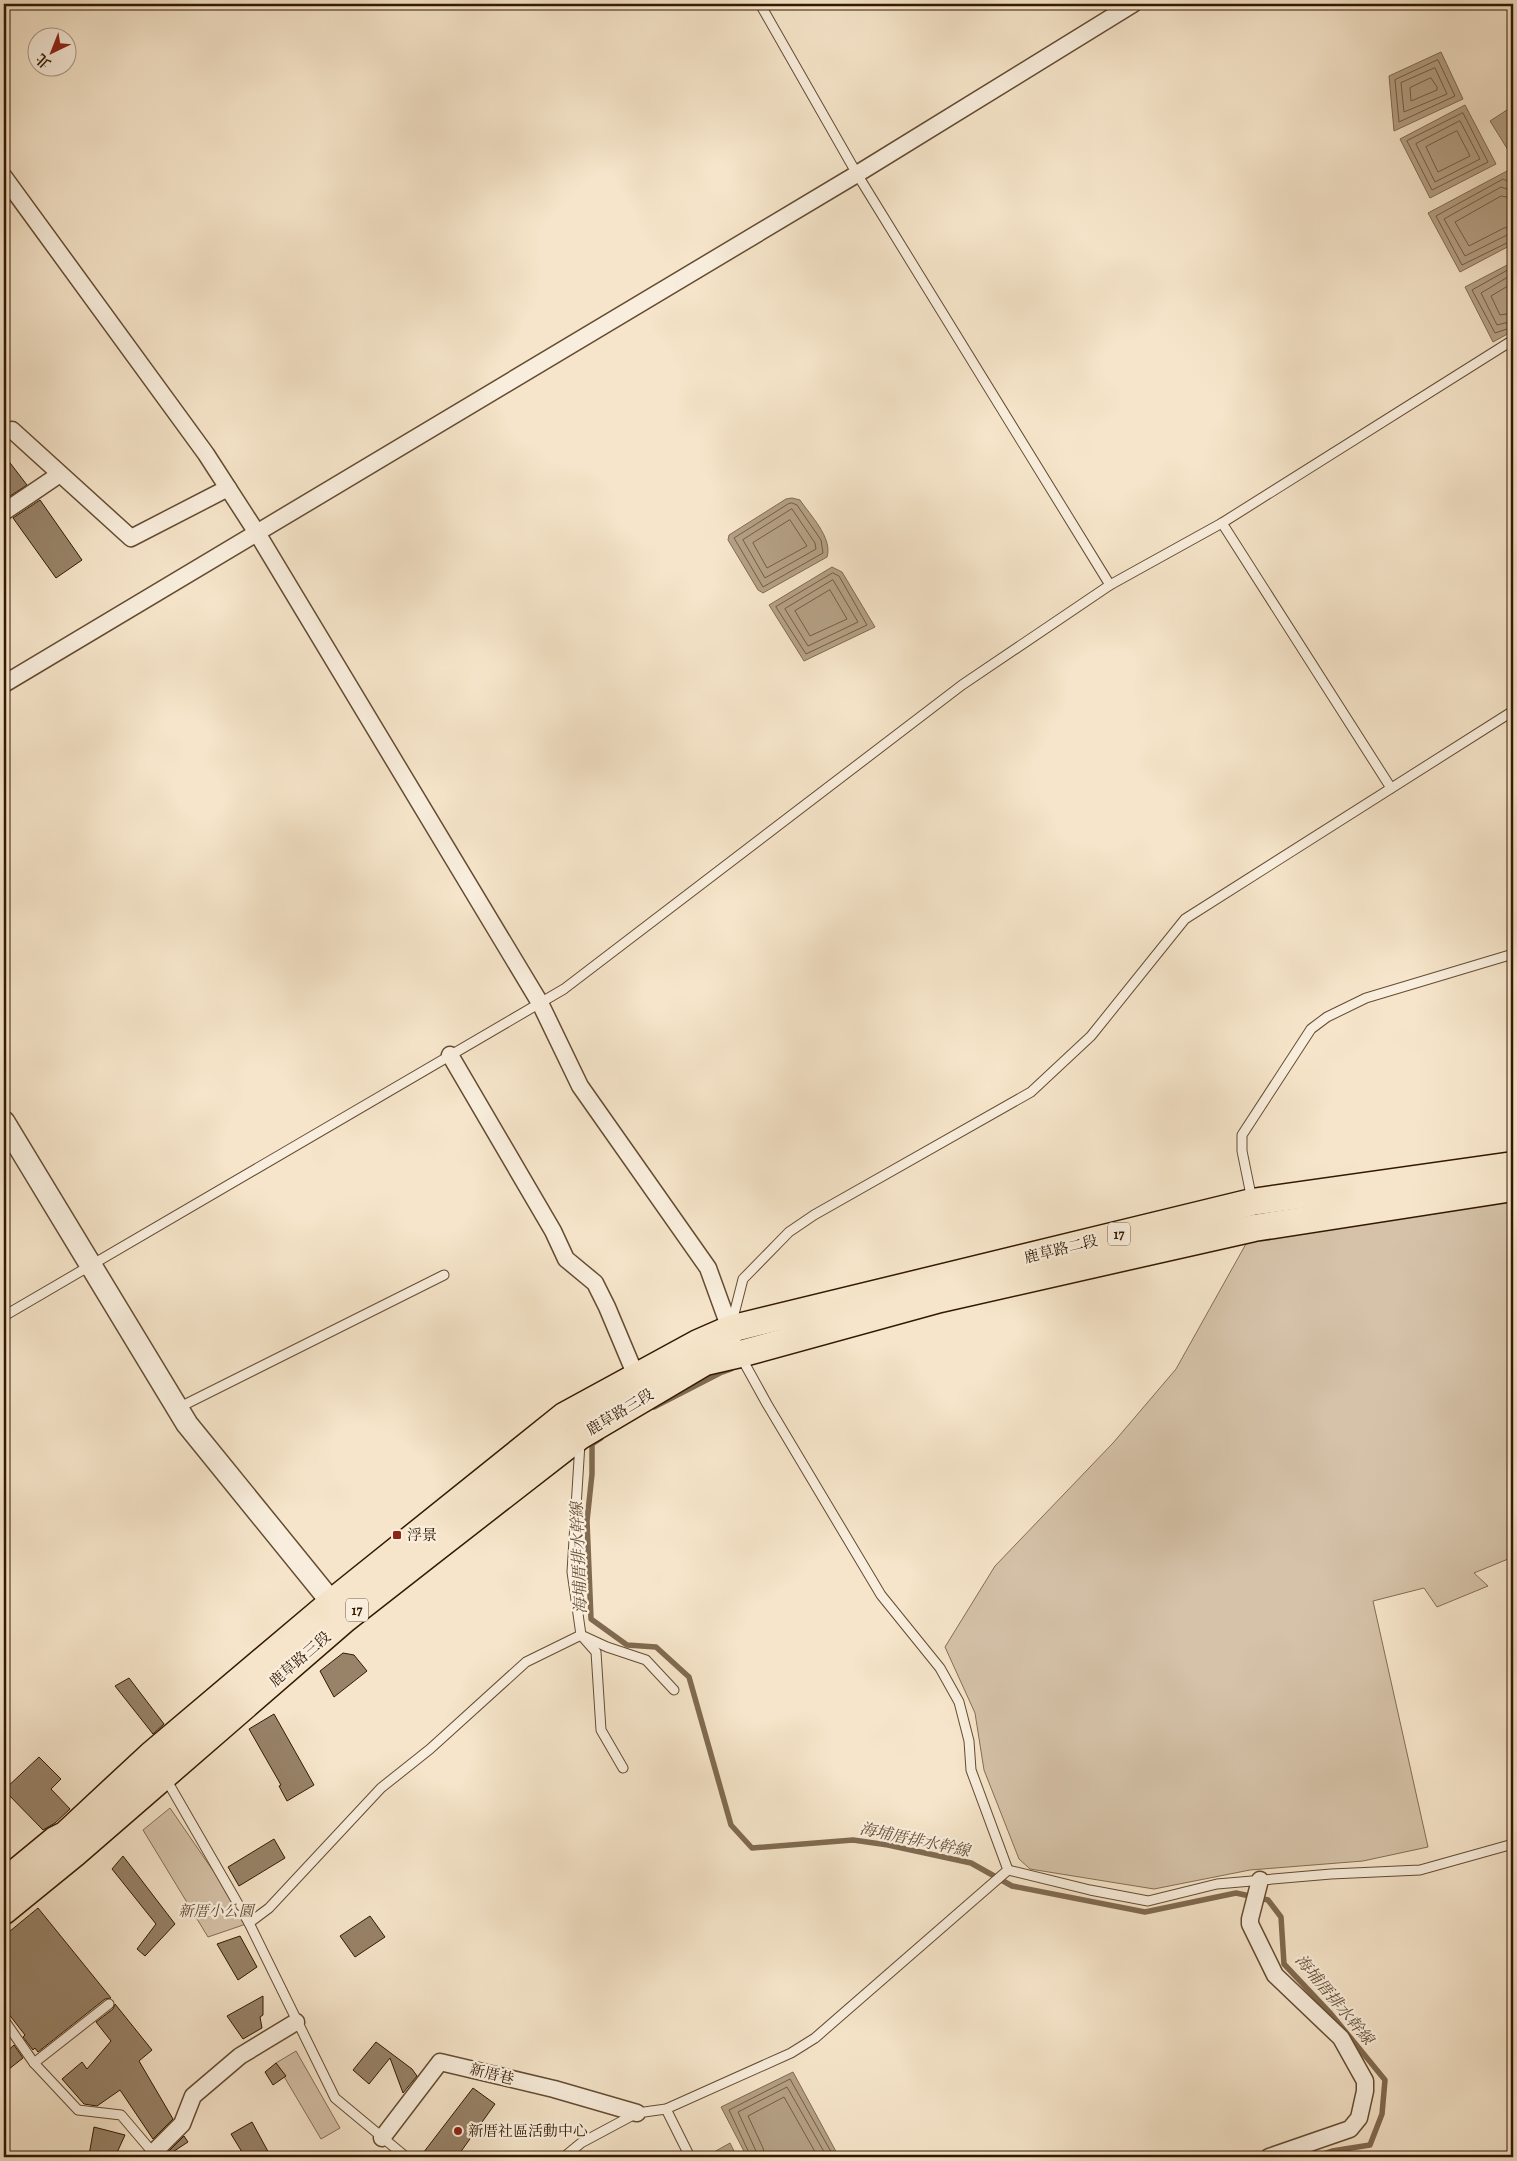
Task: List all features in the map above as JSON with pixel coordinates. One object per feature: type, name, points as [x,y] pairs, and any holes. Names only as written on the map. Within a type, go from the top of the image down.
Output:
[{"type":"main road","name":"鹿草路二段","points":[[730,1329],[1252,1202],[1513,1165]]},
{"type":"main road","name":"鹿草路二段","points":[[740,1354],[940,1299],[1254,1228],[1513,1188]]},
{"type":"main road","name":"鹿草路三段","points":[[4,1882],[54,1840],[65,1835],[157,1765],[338,1611],[636,1376],[698,1343],[730,1329]]},
{"type":"main road","name":"鹿草路三段","points":[[572,1426],[705,1362],[740,1354]]},
{"type":"main road","name":"鹿草路三段","points":[[4,1911],[74,1854],[157,1765]]},
{"type":"street","points":[[4,684],[857,174],[1133,4]]},
{"type":"street","points":[[4,177],[206,454],[257,533],[540,1003],[580,1086],[708,1268],[740,1354]]},
{"type":"street","points":[[12,430],[131,538],[228,488]]},
{"type":"street","points":[[4,512],[60,474]]},
{"type":"street","points":[[450,1055],[553,1231],[566,1259],[594,1283],[607,1307],[636,1376]]},
{"type":"street","points":[[4,1122],[187,1424],[338,1611]]},
{"type":"street","points":[[1260,1880],[1250,1924],[1275,1975],[1341,2038],[1365,2081],[1366,2091],[1359,2118],[1350,2129],[1269,2157]]},
{"type":"street","points":[[155,2155],[182,2124],[193,2096],[240,2056],[296,2022]]},
{"type":"street","name":"新厝巷","points":[[382,2138],[440,2062],[554,2089],[637,2113]]},
{"type":"lane","points":[[760,4],[857,174],[1110,585]]},
{"type":"lane","points":[[4,1316],[89,1264],[564,989],[962,685],[1110,585],[1222,524],[1513,340]]},
{"type":"lane","points":[[1222,524],[1391,788]]},
{"type":"lane","points":[[730,1329],[743,1279],[789,1232],[814,1215],[1031,1092],[1091,1036],[1185,919],[1513,711]]},
{"type":"lane","points":[[1252,1202],[1242,1151],[1242,1135],[1311,1029],[1327,1017],[1366,998],[1513,954]]},
{"type":"lane","points":[[178,1408],[444,1275]]},
{"type":"lane","points":[[740,1354],[767,1404],[881,1595],[940,1668],[959,1702],[968,1741],[971,1770],[1008,1870]]},
{"type":"lane","points":[[572,1426],[572,1572],[581,1635],[596,1652],[601,1730],[623,1768]]},
{"type":"lane","points":[[581,1635],[607,1647],[646,1660],[674,1690]]},
{"type":"lane","points":[[249,1923],[269,1908],[381,1788],[430,1749],[526,1662],[581,1635]]},
{"type":"lane","points":[[157,1765],[249,1923],[335,2098],[406,2157]]},
{"type":"lane","points":[[1008,1870],[1090,1890],[1148,1901],[1217,1884],[1420,1870],[1513,1844]]},
{"type":"lane","points":[[564,2157],[581,2143],[637,2113],[666,2109],[791,2053],[815,2038],[1008,1870]]},
{"type":"lane","points":[[34,2062],[109,2004]]},
{"type":"lane","points":[[4,2020],[34,2062],[78,2110],[121,2115],[155,2155]]},
{"type":"lane","points":[[666,2109],[690,2157]]},
{"type":"green space","points":[[1513,1201],[1513,1557],[1474,1573],[1488,1586],[1437,1607],[1424,1588],[1373,1601],[1428,1847],[1363,1861],[1250,1870],[1154,1889],[1030,1869],[1019,1859],[984,1770],[975,1713],[945,1647],[995,1566],[1113,1443],[1176,1369],[1247,1242]]},
{"type":"green space","name":"新厝小公園","points":[[170,1808],[249,1923],[208,1937],[143,1830]]},
{"type":"green space","points":[[296,2051],[340,2128],[321,2139],[276,2063]]},
{"type":"water","points":[[1441,52],[1463,99],[1394,131],[1389,76]]},
{"type":"water","points":[[1465,105],[1496,164],[1430,198],[1400,139]]},
{"type":"water","points":[[1513,106],[1513,158],[1490,121]]},
{"type":"water","points":[[1507,171],[1513,183],[1513,244],[1460,272],[1428,213]]},
{"type":"water","points":[[1513,262],[1513,331],[1493,342],[1465,287]]},
{"type":"water","points":[[786,499],[800,500],[820,527],[827,542],[827,557],[763,593],[758,590],[728,540],[729,535]]},
{"type":"water","points":[[832,567],[842,572],[875,627],[804,661],[769,605]]},
{"type":"water","points":[[793,2072],[839,2157],[747,2157],[721,2107]]},
{"type":"water","points":[[730,2143],[737,2157],[705,2157]]},
{"type":"building","points":[[4,455],[27,485],[4,500]]},
{"type":"building","points":[[40,500],[82,560],[56,578],[13,518]]},
{"type":"building","points":[[343,1653],[354,1655],[367,1671],[334,1697],[320,1671]]},
{"type":"building","points":[[129,1678],[164,1724],[153,1734],[115,1686]]},
{"type":"building","points":[[274,1714],[314,1785],[287,1801],[279,1786],[281,1785],[249,1729]]},
{"type":"building","points":[[39,1757],[61,1779],[51,1789],[70,1809],[55,1823],[43,1830],[4,1790]]},
{"type":"building","points":[[274,1839],[285,1858],[239,1886],[228,1867]]},
{"type":"building","points":[[123,1856],[175,1924],[145,1956],[137,1949],[156,1924],[112,1869]]},
{"type":"building","points":[[38,1908],[111,1998],[105,1999],[38,2052],[35,2048],[33,2050],[23,2037],[25,2035],[4,2008],[4,1936]]},
{"type":"building","points":[[370,1916],[385,1937],[355,1957],[340,1936]]},
{"type":"building","points":[[240,1936],[257,1967],[238,1980],[217,1944]]},
{"type":"building","points":[[263,1996],[263,2015],[260,2017],[262,2028],[243,2039],[227,2016]]},
{"type":"building","points":[[115,2004],[152,2050],[139,2061],[173,2119],[153,2139],[120,2090],[97,2106],[84,2104],[62,2079],[82,2062],[87,2069],[111,2041],[96,2022],[113,2009]]},
{"type":"building","points":[[376,2042],[412,2069],[417,2076],[403,2093],[390,2058],[369,2084],[353,2070]]},
{"type":"building","points":[[14,2045],[23,2058],[4,2073],[4,2054]]},
{"type":"building","points":[[276,2063],[286,2076],[273,2085],[265,2072]]},
{"type":"building","name":"新厝社區活動中心","points":[[473,2088],[495,2104],[457,2157],[420,2157]]},
{"type":"building","points":[[252,2122],[271,2157],[245,2157],[231,2134]]},
{"type":"building","points":[[94,2127],[125,2135],[115,2157],[89,2155]]},
{"type":"building","points":[[184,2136],[188,2142],[165,2157],[164,2156]]},
{"type":"waterway","name":"海埔厝排水幹線","points":[[654,1407],[731,1369]]},
{"type":"waterway","name":"海埔厝排水幹線","points":[[601,1438],[592,1444],[592,1474],[587,1521],[591,1619],[627,1645],[656,1647],[689,1677],[731,1825],[752,1848],[853,1840],[888,1845],[971,1863],[1012,1886],[1145,1912],[1236,1893],[1268,1900],[1281,1917],[1284,1964],[1331,2014],[1385,2080],[1382,2114],[1370,2145],[1332,2151],[1313,2157]]},
{"type":"place","name":"浮景","points":[[397,1535]]},
{"type":"place","name":"新厝社區活動中心","points":[[458,2131]]}]
